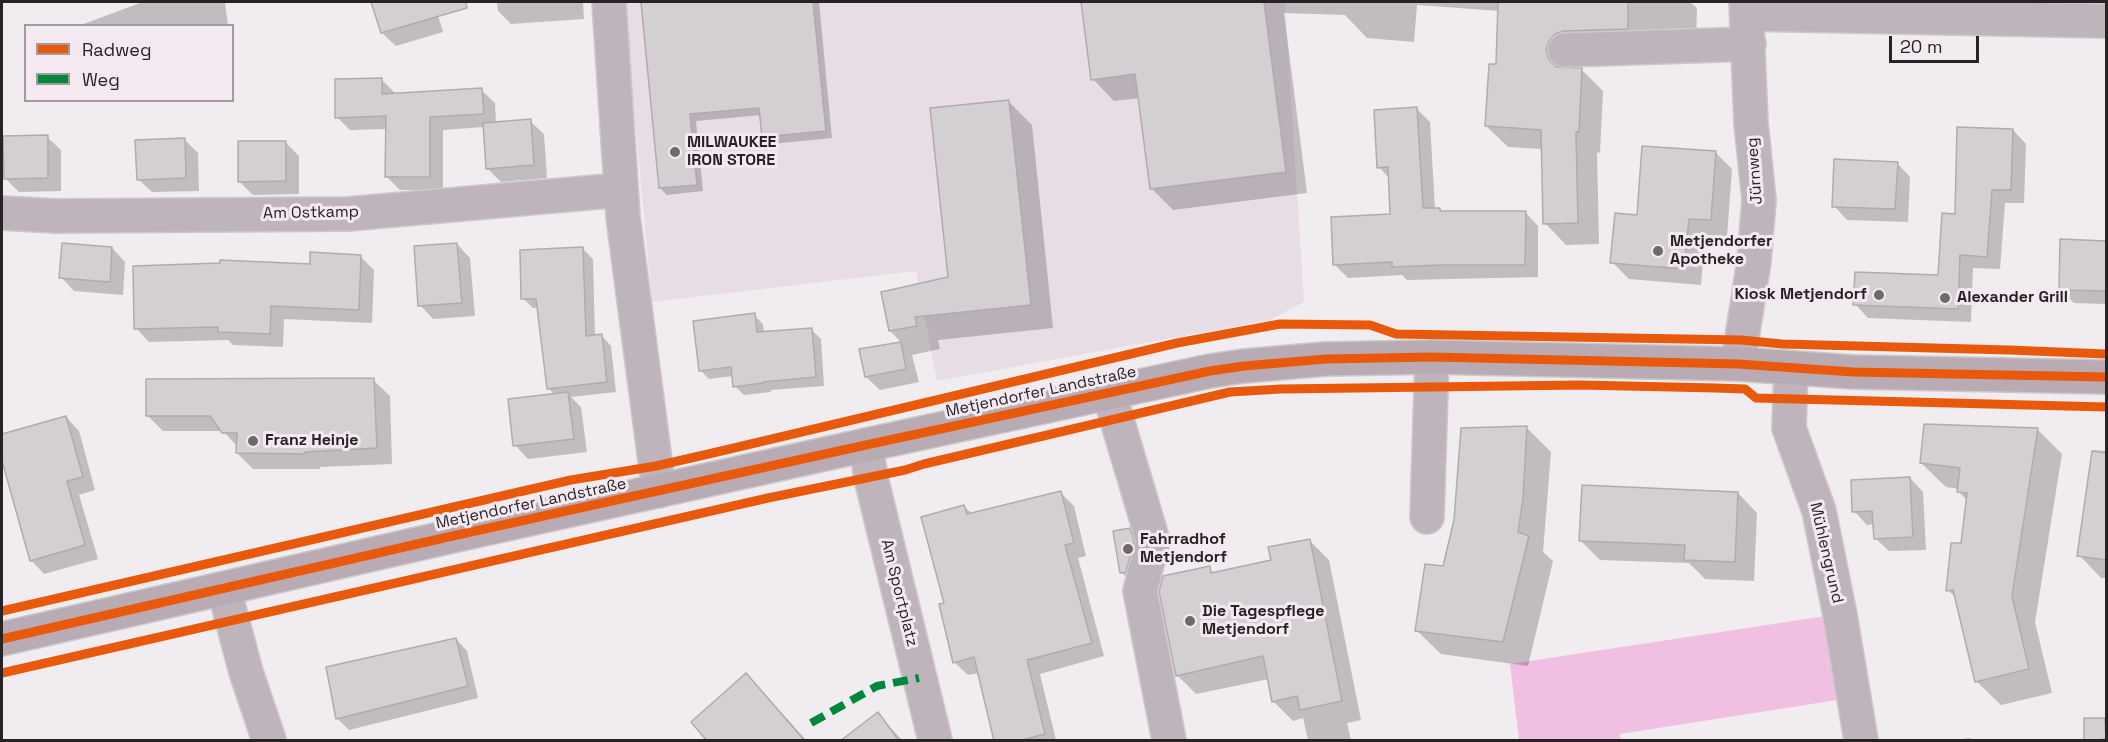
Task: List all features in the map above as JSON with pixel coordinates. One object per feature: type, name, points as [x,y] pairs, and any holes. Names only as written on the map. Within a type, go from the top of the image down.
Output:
[{"type":"main road","name":"Metjendorfer Landstraße","points":[[2,639],[866,445],[1210,371],[1245,366],[1326,359],[1432,357],[1738,364],[1853,372],[2106,377]]},
{"type":"street","points":[[609,2],[620,190],[659,491]]},
{"type":"street","points":[[1565,50],[1748,20],[2106,21]]},
{"type":"street","name":"Jürnweg","points":[[1738,364],[1754,261],[1759,200],[1751,123],[1748,20]]},
{"type":"street","name":"Am Ostkamp","points":[[2,213],[56,216],[348,214],[620,190]]},
{"type":"street","points":[[1427,517],[1432,357]]},
{"type":"street","name":"Mühlengrund","points":[[1791,368],[1788,399],[1789,428],[1819,511],[1840,615],[1861,741]]},
{"type":"street","points":[[1109,393],[1153,541],[1140,591],[1169,741]]},
{"type":"street","name":"Am Sportplatz","points":[[866,445],[871,478],[935,741]]},
{"type":"street","points":[[224,589],[246,672],[269,741]]},
{"type":"shaded area","points":[[624,2],[1285,2],[1304,302],[1269,320],[937,381],[916,271],[652,302]]},
{"type":"shaded area","points":[[1826,616],[1837,700],[1620,734],[1621,740],[1519,740],[1510,664]]},
{"type":"building","points":[[371,2],[466,2],[467,8],[381,33]]},
{"type":"building","points":[[641,2],[813,2],[826,131],[762,137],[759,108],[690,114],[697,185],[659,188]]},
{"type":"building","points":[[1081,2],[1264,2],[1286,172],[1150,189],[1135,74],[1091,80]]},
{"type":"building","points":[[1498,2],[1628,2],[1628,29],[1564,31],[1555,34],[1546,50],[1549,60],[1557,67],[1582,68],[1579,132],[1576,132],[1578,223],[1543,224],[1541,130],[1485,126],[1489,64],[1496,64]]},
{"type":"building","points":[[382,78],[382,94],[482,88],[484,114],[430,117],[430,177],[385,177],[386,116],[335,118],[335,79]]},
{"type":"building","points":[[1009,100],[1031,305],[915,317],[917,326],[889,331],[881,292],[948,277],[930,108]]},
{"type":"building","points":[[1417,107],[1423,208],[1440,208],[1440,211],[1526,211],[1525,265],[1392,267],[1392,262],[1333,265],[1331,217],[1390,214],[1388,167],[1377,168],[1374,110]]},
{"type":"building","points":[[531,119],[534,165],[486,169],[483,123]]},
{"type":"building","points":[[1957,127],[2013,129],[2011,190],[1992,190],[1987,257],[1960,255],[1958,309],[1853,305],[1855,272],[1938,275],[1942,213],[1955,214]]},
{"type":"building","points":[[48,135],[48,178],[4,179],[3,136]]},
{"type":"building","points":[[185,138],[186,178],[137,180],[135,140]]},
{"type":"building","points":[[238,141],[286,141],[286,181],[238,182]]},
{"type":"building","points":[[1642,146],[1716,151],[1711,220],[1689,219],[1684,269],[1610,263],[1615,213],[1637,215]]},
{"type":"building","points":[[1834,159],[1898,162],[1895,209],[1832,207]]},
{"type":"building","points":[[2060,239],[2106,241],[2106,291],[2059,290]]},
{"type":"building","points":[[62,243],[112,247],[110,282],[59,278]]},
{"type":"building","points":[[457,243],[462,303],[418,306],[414,246]]},
{"type":"building","points":[[583,247],[586,336],[602,334],[607,382],[547,389],[536,299],[521,299],[520,250]]},
{"type":"building","points":[[310,252],[361,255],[359,310],[271,306],[270,334],[218,332],[218,327],[134,329],[133,266],[220,263],[220,260],[310,264]]},
{"type":"building","points":[[755,313],[757,332],[812,328],[816,377],[733,387],[731,367],[699,371],[693,321]]},
{"type":"building","points":[[901,342],[906,369],[865,377],[859,349]]},
{"type":"building","points":[[374,378],[377,448],[305,452],[305,454],[236,453],[237,433],[222,433],[210,416],[146,416],[146,379]]},
{"type":"building","points":[[568,392],[574,439],[513,446],[508,399]]},
{"type":"building","points":[[66,416],[83,477],[67,481],[85,545],[30,561],[2,461],[2,434]]},
{"type":"building","points":[[1924,424],[2038,428],[2012,596],[2029,669],[1975,682],[1953,590],[1946,591],[1951,543],[1961,543],[1967,493],[1957,492],[1960,468],[1920,463]]},
{"type":"building","points":[[1527,426],[1523,498],[1518,532],[1529,536],[1503,642],[1415,631],[1425,564],[1443,566],[1454,520],[1461,428]]},
{"type":"building","points":[[2092,451],[2106,453],[2106,560],[2077,556]]},
{"type":"building","points":[[1910,477],[1913,537],[1874,539],[1872,511],[1852,512],[1851,480]]},
{"type":"building","points":[[1582,485],[1738,492],[1735,562],[1684,560],[1685,545],[1579,541]]},
{"type":"building","points":[[1061,491],[1074,543],[1065,545],[1092,643],[1027,660],[1045,734],[1018,741],[994,741],[974,657],[953,663],[939,604],[944,603],[921,517],[964,505],[967,514]]},
{"type":"building","points":[[1130,528],[1134,541],[1126,572],[1120,573],[1113,531]]},
{"type":"building","points":[[1310,539],[1342,701],[1300,710],[1297,696],[1272,702],[1263,656],[1176,676],[1159,592],[1163,576],[1210,566],[1211,573],[1271,560],[1268,547]]},
{"type":"building","points":[[456,638],[468,686],[336,719],[326,667]]},
{"type":"building","points":[[746,673],[805,741],[707,741],[691,722]]},
{"type":"building","points":[[878,712],[899,741],[840,741]]},
{"type":"building","points":[[2084,718],[2105,718],[2106,739],[2084,741]]},
{"type":"marked path","points":[[811,723],[877,686],[919,678]]},
{"type":"cycle path","points":[[2,611],[571,480],[656,466],[1177,343],[1280,324],[1370,325],[1396,334],[1741,340],[1782,344],[2106,354]]},
{"type":"cycle path","points":[[2,639],[448,537],[866,445],[1210,371],[1244,366],[1326,359],[1432,357],[1738,364],[1853,372],[2106,377]]},
{"type":"cycle path","points":[[2,673],[768,498],[905,470],[1230,392],[1281,389],[1580,385],[1745,389],[1756,398],[2106,407]]},
{"type":"place","name":"MILWAUKEE IRON STORE","points":[[675,152]]},
{"type":"place","name":"Metjendorfer Apotheke","points":[[1658,251]]},
{"type":"place","name":"Kiosk Metjendorf","points":[[1879,295]]},
{"type":"place","name":"Alexander Grill","points":[[1945,298]]},
{"type":"place","name":"Franz Heinje","points":[[253,441]]},
{"type":"place","name":"Fahrradhof Metjendorf","points":[[1128,549]]},
{"type":"place","name":"Die Tagespflege Metjendorf","points":[[1190,621]]}]
